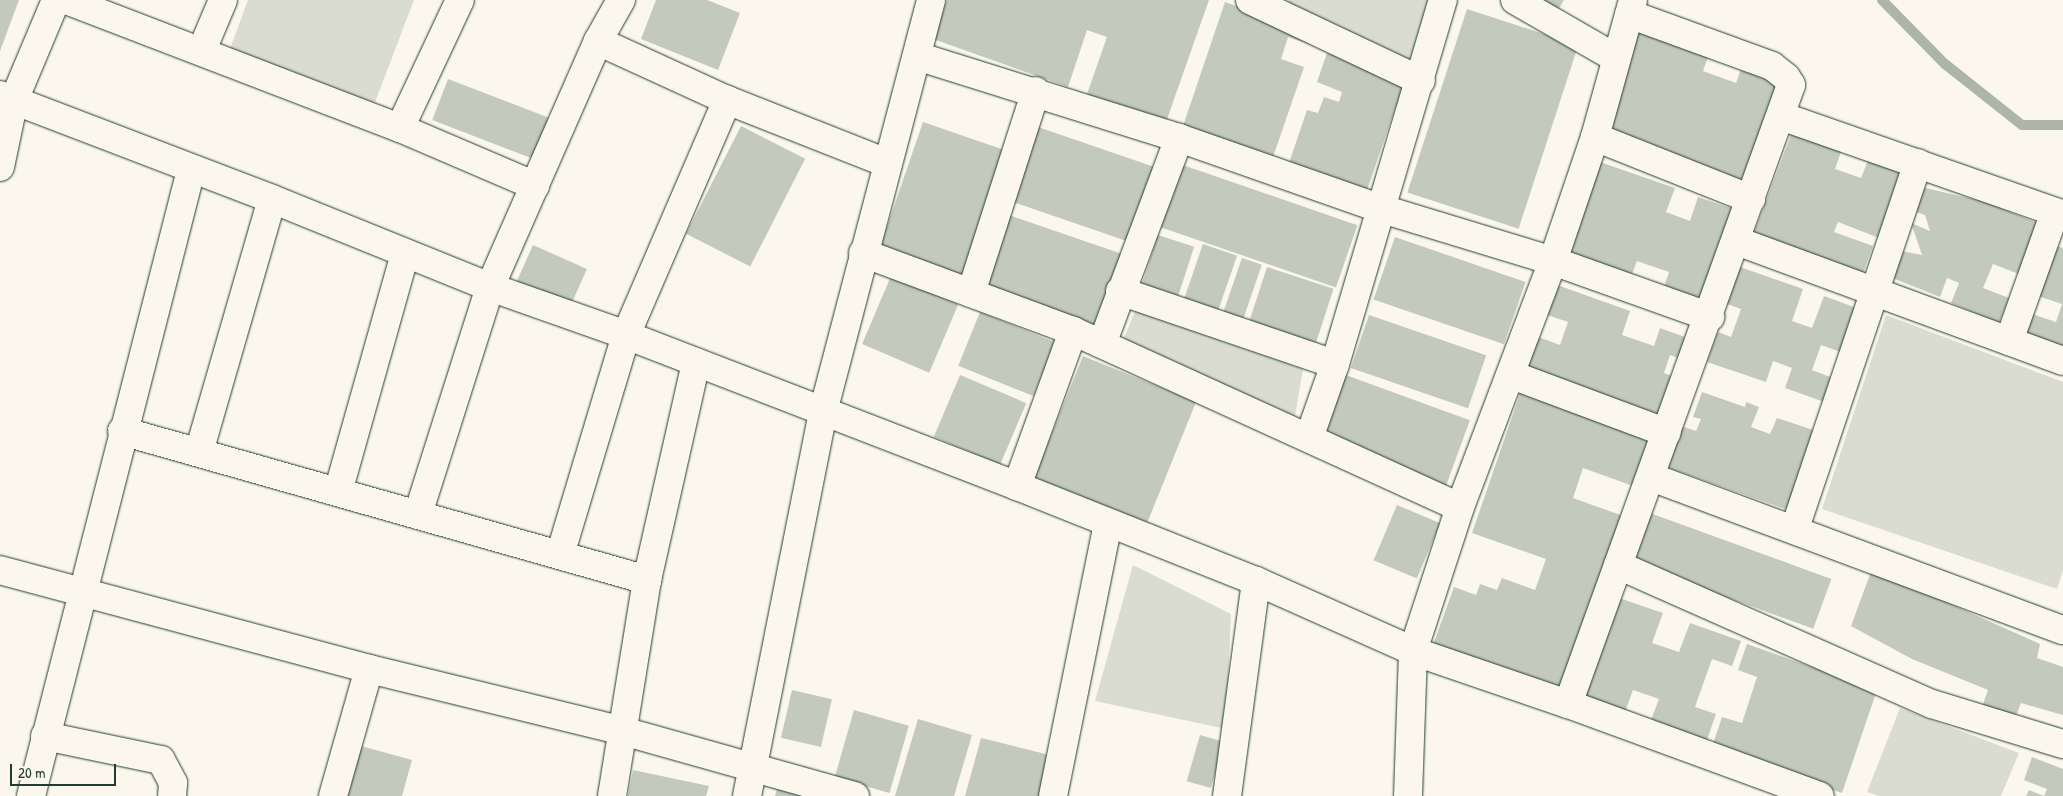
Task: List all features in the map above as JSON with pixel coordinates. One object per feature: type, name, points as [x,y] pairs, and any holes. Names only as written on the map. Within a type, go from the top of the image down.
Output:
[{"type":"street","points":[[0,167],[7,98],[56,0]]},
{"type":"street","points":[[66,0],[202,50],[400,128],[535,186]]},
{"type":"street","points":[[202,50],[223,0]]},
{"type":"street","points":[[400,128],[460,0]]},
{"type":"street","points":[[418,514],[490,287],[598,42],[620,0]]},
{"type":"street","points":[[1309,438],[1336,364],[1422,81],[1443,0]]},
{"type":"street","points":[[1515,0],[1614,57]]},
{"type":"street","points":[[747,796],[823,412],[863,253],[917,56],[925,2]]},
{"type":"street","points":[[1264,2],[1422,81]]},
{"type":"street","points":[[1408,796],[1413,651],[1460,507],[1512,375],[1595,137],[1614,57],[1631,7],[1772,66],[1786,77],[1791,85],[1710,317],[1568,704]]},
{"type":"street","points":[[598,42],[727,100],[887,163]]},
{"type":"street","points":[[917,56],[1036,91],[1382,208],[1553,261],[1710,317]]},
{"type":"street","points":[[971,293],[1036,91]]},
{"type":"street","points":[[7,98],[191,170],[272,199],[490,287],[626,334],[1017,486],[1256,581],[1413,651],[1568,704],[1806,794]]},
{"type":"street","points":[[560,555],[626,334],[727,100]]},
{"type":"street","points":[[1781,116],[2059,214],[2009,341]]},
{"type":"street","points":[[1595,137],[1751,199]]},
{"type":"street","points":[[1102,344],[1179,138]]},
{"type":"street","points":[[1795,528],[1918,164]]},
{"type":"street","points":[[31,796],[83,594],[122,431],[191,170]]},
{"type":"street","points":[[199,452],[272,199]]},
{"type":"street","points":[[1737,241],[2063,362]]},
{"type":"street","points":[[338,492],[404,253]]},
{"type":"street","points":[[863,253],[1073,331],[1460,507]]},
{"type":"street","points":[[1120,292],[1336,364]]},
{"type":"street","points":[[1017,486],[1073,331]]},
{"type":"street","points":[[612,796],[646,580],[696,362]]},
{"type":"street","points":[[1512,375],[1667,433]]},
{"type":"street","points":[[122,431],[646,580]]},
{"type":"street","points":[[1651,478],[2061,624]]},
{"type":"street","points":[[1052,796],[1108,523]]},
{"type":"street","points":[[1618,565],[1932,704],[2063,744]]},
{"type":"street","points":[[0,570],[83,594],[369,669],[623,731],[855,796]]},
{"type":"street","points":[[1227,796],[1256,581]]},
{"type":"street","points":[[333,796],[369,669]]},
{"type":"street","points":[[45,736],[161,760],[173,783],[172,796]]},
{"type":"shaded area","points":[[248,0],[414,0],[374,105],[230,49]]},
{"type":"shaded area","points":[[1289,0],[1442,0],[1420,67],[1286,4]]},
{"type":"shaded area","points":[[1135,311],[1303,369],[1293,428],[1121,345]]},
{"type":"shaded area","points":[[1886,315],[2063,382],[2063,570],[2057,589],[1822,509]]},
{"type":"shaded area","points":[[1133,565],[1231,614],[1226,729],[1095,701]]},
{"type":"shaded area","points":[[1900,708],[2019,753],[2001,796],[1879,796],[1867,792]]},
{"type":"building","points":[[0,0],[19,0],[0,51]]},
{"type":"building","points":[[656,0],[707,0],[740,13],[718,70],[641,39]]},
{"type":"building","points":[[947,0],[1209,0],[1166,122],[1087,94],[1107,37],[1087,30],[1068,87],[933,39]]},
{"type":"building","points":[[1519,0],[1564,0],[1552,20]]},
{"type":"building","points":[[1225,2],[1315,34],[1312,45],[1288,37],[1281,59],[1304,67],[1272,160],[1182,129]]},
{"type":"building","points":[[1467,9],[1578,45],[1519,229],[1407,193]]},
{"type":"building","points":[[1635,26],[1710,51],[1703,71],[1736,83],[1742,66],[1782,79],[1747,183],[1605,134]]},
{"type":"building","points":[[1327,53],[1405,80],[1365,196],[1287,169],[1307,110],[1318,113],[1324,97],[1339,102],[1342,92],[1317,82]]},
{"type":"building","points":[[448,79],[549,118],[533,159],[432,120]]},
{"type":"building","points":[[923,122],[1011,152],[967,279],[879,249]]},
{"type":"building","points":[[741,126],[805,159],[750,266],[686,234]]},
{"type":"building","points":[[1038,127],[1158,168],[1132,243],[1012,202]]},
{"type":"building","points":[[1794,127],[1843,146],[1835,169],[1861,178],[1869,158],[1904,171],[1879,238],[1838,222],[1834,232],[1873,246],[1862,276],[1753,235]]},
{"type":"building","points":[[1597,161],[1675,188],[1666,212],[1690,221],[1698,197],[1736,210],[1702,307],[1662,293],[1669,272],[1637,261],[1629,282],[1563,258]]},
{"type":"building","points":[[1174,162],[1357,225],[1336,288],[1153,224]]},
{"type":"building","points":[[1921,187],[1986,202],[2044,226],[2024,276],[1993,264],[1983,288],[2009,298],[1999,323],[1951,303],[1959,283],[1947,278],[1940,297],[1890,277],[1901,251],[1922,255],[1911,223],[1930,231],[1925,215],[1916,212]]},
{"type":"building","points":[[1006,214],[1128,256],[1103,329],[981,287]]},
{"type":"building","points":[[1158,235],[1194,247],[1174,309],[1138,297]]},
{"type":"building","points":[[1395,237],[1525,282],[1504,344],[1374,299]]},
{"type":"building","points":[[1203,244],[1237,256],[1216,317],[1182,305]]},
{"type":"building","points":[[2050,244],[2063,248],[2063,349],[2019,333],[2026,312],[2056,322],[2062,304],[2032,294]]},
{"type":"building","points":[[533,245],[587,269],[567,313],[513,289]]},
{"type":"building","points":[[1242,258],[1262,265],[1242,323],[1222,316]]},
{"type":"building","points":[[1267,267],[1334,289],[1315,347],[1248,325]]},
{"type":"building","points":[[1740,267],[1803,289],[1792,321],[1812,328],[1824,296],[1862,310],[1846,354],[1821,345],[1812,370],[1838,380],[1830,404],[1785,388],[1792,368],[1773,361],[1766,382],[1707,362],[1718,332],[1731,337],[1741,309],[1727,304]]},
{"type":"building","points":[[891,276],[958,305],[929,373],[862,344]]},
{"type":"building","points":[[1546,281],[1630,311],[1622,335],[1654,346],[1660,328],[1693,340],[1686,361],[1670,355],[1664,373],[1680,379],[1663,426],[1514,374],[1528,333],[1560,345],[1568,322],[1536,311]]},
{"type":"building","points":[[980,312],[1055,342],[1033,396],[958,366]]},
{"type":"building","points":[[1369,315],[1486,355],[1468,408],[1351,368]]},
{"type":"building","points":[[1083,356],[1196,402],[1146,527],[1032,481]]},
{"type":"building","points":[[1343,374],[1470,420],[1446,487],[1319,441]]},
{"type":"building","points":[[960,375],[1026,403],[1000,465],[934,437]]},
{"type":"building","points":[[1521,391],[1653,438],[1636,487],[1583,468],[1573,498],[1626,517],[1566,690],[1433,645],[1454,587],[1476,595],[1480,584],[1497,590],[1502,578],[1535,590],[1546,559],[1472,533]]},
{"type":"building","points":[[1702,392],[1745,407],[1746,402],[1759,407],[1751,427],[1770,434],[1777,418],[1819,432],[1791,511],[1663,466],[1678,425],[1696,431],[1701,419],[1693,417]]},
{"type":"building","points":[[1397,505],[1440,523],[1417,579],[1374,560]]},
{"type":"building","points":[[1650,513],[1831,579],[1813,629],[1632,563]]},
{"type":"building","points":[[1872,569],[2040,644],[2037,658],[2063,667],[2063,715],[2021,703],[2014,721],[1981,710],[1988,690],[1912,659],[1851,626]]},
{"type":"building","points":[[1619,598],[1663,613],[1652,643],[1679,652],[1690,623],[1741,641],[1732,666],[1712,659],[1695,707],[1716,714],[1707,740],[1651,720],[1659,699],[1633,690],[1625,712],[1585,697]]},
{"type":"building","points":[[1747,644],[1877,690],[1842,793],[1712,747],[1722,717],[1742,723],[1757,677],[1738,670]]},
{"type":"building","points":[[792,690],[832,699],[821,747],[781,738]]},
{"type":"building","points":[[854,710],[909,726],[889,793],[835,777]]},
{"type":"building","points":[[918,719],[972,735],[954,796],[895,796]]},
{"type":"building","points":[[1200,735],[1224,742],[1211,788],[1187,781]]},
{"type":"building","points":[[981,738],[1054,756],[1044,796],[965,796]]},
{"type":"building","points":[[361,746],[412,760],[402,796],[347,796]]},
{"type":"building","points":[[2032,757],[2063,769],[2063,796],[2044,796],[2047,789],[2024,780]]},
{"type":"building","points":[[633,770],[709,786],[706,796],[628,796]]},
{"type":"building","points":[[777,789],[806,795],[806,796],[775,796]]},
{"type":"building","points":[[2029,790],[2044,796],[2026,796]]},
{"type":"waterway","points":[[1882,0],[1945,64],[2022,125],[2063,125]]}]
